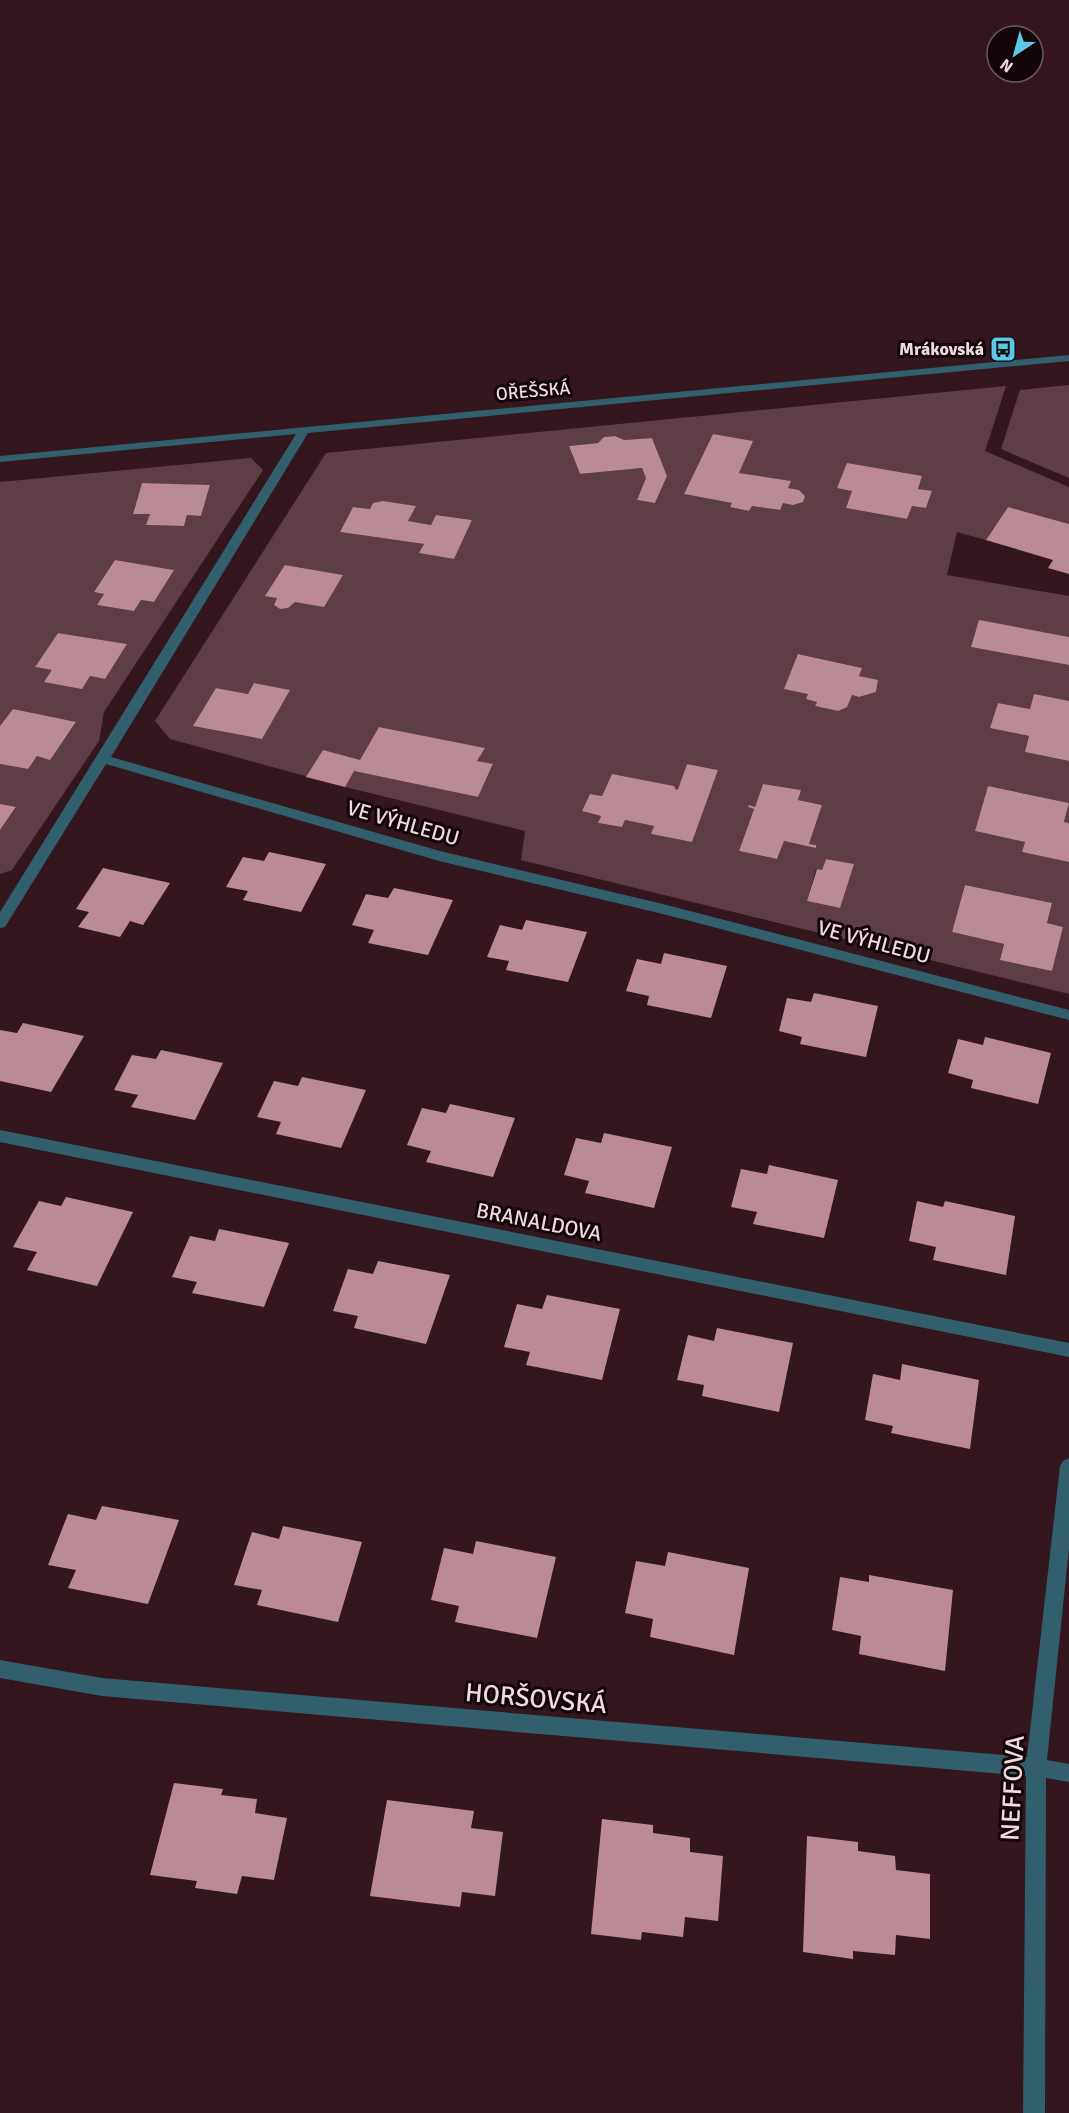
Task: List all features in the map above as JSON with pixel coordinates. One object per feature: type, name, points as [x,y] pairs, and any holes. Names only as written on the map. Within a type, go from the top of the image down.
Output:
[{"type":"street","name":"OŘEŠSKÁ","points":[[0,459],[1069,358]]},
{"type":"street","points":[[3,914],[103,759],[304,429]]},
{"type":"street","name":"VE VÝHLEDU","points":[[103,759],[439,856],[663,909],[1069,1015]]},
{"type":"street","name":"BRANALDOVA","points":[[0,1136],[1069,1350]]},
{"type":"street","name":"NEFFOVA","points":[[1034,2113],[1036,1767],[1069,1466]]},
{"type":"street","name":"HORŠOVSKÁ","points":[[0,1669],[102,1687],[1036,1767],[1069,1773]]},
{"type":"shaded area","points":[[1069,385],[1069,478],[1001,449],[1020,390]]},
{"type":"shaded area","points":[[1006,386],[985,451],[1069,487],[1069,524],[1008,507],[986,540],[957,532],[947,575],[1069,596],[1069,637],[979,621],[971,647],[1069,665],[1069,701],[1034,695],[1030,709],[998,703],[991,728],[1029,736],[1025,752],[1069,761],[1069,803],[988,786],[975,831],[1025,842],[1022,852],[1069,862],[1069,994],[521,860],[525,831],[345,787],[170,739],[155,721],[326,453]],"holes":[[[713,434],[752,441],[739,473],[790,481],[788,488],[799,490],[805,496],[783,503],[779,510],[752,506],[749,511],[731,507],[732,503],[684,494]],[[615,436],[624,440],[652,438],[667,476],[655,503],[637,500],[646,478],[642,468],[580,474],[569,446],[598,443],[604,437]],[[922,476],[918,489],[932,492],[926,508],[912,506],[907,519],[846,508],[852,491]],[[383,501],[415,506],[408,521],[431,525],[437,515],[472,520],[454,559],[420,553],[424,544],[340,532],[353,507],[370,509],[373,503]],[[286,565],[342,575],[288,608],[280,609],[274,605],[277,598],[266,595]],[[799,654],[862,668],[859,676],[878,681],[876,692],[859,697],[852,695],[847,706],[838,711],[815,706],[817,702],[806,699],[808,694]],[[254,683],[289,690],[262,739],[194,726],[216,688],[248,694]],[[379,727],[484,748],[477,761],[493,765],[478,797],[355,771]],[[687,764],[718,770],[692,842],[651,834],[654,826],[625,820],[622,827],[598,823],[601,816],[582,811],[590,794],[602,796],[612,774],[673,786],[676,790],[678,789]],[[763,784],[801,790],[798,800],[822,805],[809,844],[816,845],[816,847],[784,841],[777,859],[739,851],[754,809],[748,807],[755,807]],[[826,859],[853,864],[840,908],[807,901],[816,869],[822,870]],[[965,885],[1052,903],[1047,923],[1063,927],[1052,971],[1000,959],[1004,944],[952,932]]]},
{"type":"shaded area","points":[[251,458],[263,470],[104,712],[99,741],[12,870],[0,874],[0,830],[16,808],[0,804],[0,764],[28,769],[37,756],[50,759],[76,723],[13,709],[0,726],[0,482]],"holes":[[[142,483],[210,486],[201,516],[187,515],[184,526],[147,525],[150,514],[133,513]],[[115,560],[174,570],[154,602],[141,600],[134,611],[98,605],[104,594],[94,592]],[[58,633],[127,644],[105,679],[90,676],[82,688],[52,670],[35,667]]]},
{"type":"shaded area","points":[[1069,803],[1069,823],[1064,822]]},
{"type":"building","points":[[713,434],[753,441],[739,473],[791,481],[788,488],[799,490],[805,496],[803,502],[793,505],[783,503],[780,510],[752,506],[749,511],[730,507],[732,503],[684,494]]},
{"type":"building","points":[[615,436],[624,440],[652,438],[667,476],[655,503],[637,500],[646,478],[642,468],[580,474],[569,446],[598,443],[604,437]]},
{"type":"building","points":[[847,463],[922,476],[918,489],[932,491],[926,508],[912,506],[907,519],[846,508],[852,491],[837,488]]},
{"type":"building","points":[[142,483],[210,485],[201,516],[187,515],[184,526],[146,525],[150,514],[133,514]]},
{"type":"building","points":[[383,501],[416,506],[408,521],[431,525],[436,515],[472,520],[454,559],[419,553],[424,544],[340,532],[353,507],[370,509],[373,503]]},
{"type":"building","points":[[1008,507],[1069,524],[1069,574],[1048,568],[1053,560],[986,540]]},
{"type":"building","points":[[115,560],[174,570],[154,602],[141,600],[134,611],[97,605],[104,594],[94,592]]},
{"type":"building","points":[[285,565],[343,575],[324,607],[295,602],[288,608],[280,609],[274,605],[277,598],[265,596]]},
{"type":"building","points":[[979,620],[1069,637],[1069,665],[971,647]]},
{"type":"building","points":[[58,633],[127,644],[105,679],[90,676],[82,689],[44,682],[52,670],[35,667]]},
{"type":"building","points":[[798,654],[862,668],[859,676],[878,680],[876,692],[859,697],[852,695],[847,707],[838,711],[815,706],[817,702],[806,699],[808,694],[784,689]]},
{"type":"building","points":[[254,683],[290,690],[262,739],[193,726],[216,688],[248,694]]},
{"type":"building","points":[[1034,694],[1069,701],[1069,761],[1025,752],[1029,736],[990,728],[998,703],[1030,709]]},
{"type":"building","points":[[13,709],[76,722],[50,760],[37,756],[28,769],[0,764],[0,726]]},
{"type":"building","points":[[379,727],[485,748],[477,761],[493,764],[478,797],[354,771],[345,787],[306,777],[323,750],[360,760]]},
{"type":"building","points":[[687,764],[718,770],[692,842],[651,834],[654,826],[625,820],[622,827],[598,823],[601,816],[582,811],[590,794],[602,796],[612,774],[674,786],[676,790]]},
{"type":"building","points":[[763,784],[801,790],[798,800],[822,805],[809,844],[816,845],[816,848],[784,841],[777,859],[739,851],[754,809],[748,807],[749,805],[755,807]]},
{"type":"building","points":[[988,786],[1069,803],[1064,822],[1069,823],[1069,862],[1022,852],[1025,842],[975,831]]},
{"type":"building","points":[[0,804],[16,807],[0,830]]},
{"type":"building","points":[[269,852],[326,864],[301,912],[243,900],[248,891],[226,887],[243,857],[264,861]]},
{"type":"building","points":[[826,859],[854,864],[840,908],[807,901],[817,869],[822,870]]},
{"type":"building","points":[[103,868],[170,883],[143,925],[130,921],[120,937],[78,927],[89,912],[76,909]]},
{"type":"building","points":[[965,885],[1052,903],[1047,923],[1063,927],[1052,971],[1000,960],[1004,944],[952,932]]},
{"type":"building","points":[[394,888],[453,900],[428,955],[368,943],[374,930],[352,925],[366,894],[388,898]]},
{"type":"building","points":[[526,920],[587,932],[568,982],[506,970],[509,961],[487,957],[500,925],[522,930]]},
{"type":"building","points":[[664,953],[727,966],[711,1018],[647,1005],[649,996],[626,991],[637,959],[661,964]]},
{"type":"building","points":[[814,993],[878,1006],[866,1057],[800,1044],[802,1037],[779,1031],[787,998],[811,1002]]},
{"type":"building","points":[[23,1023],[84,1036],[51,1092],[0,1081],[0,1030],[17,1033]]},
{"type":"building","points":[[985,1037],[1051,1053],[1038,1104],[971,1088],[973,1080],[948,1073],[958,1039],[983,1045]]},
{"type":"building","points":[[161,1050],[223,1063],[195,1120],[131,1107],[138,1095],[114,1090],[132,1055],[156,1059]]},
{"type":"building","points":[[302,1077],[366,1090],[341,1148],[276,1134],[281,1122],[257,1117],[274,1081],[298,1086]]},
{"type":"building","points":[[450,1104],[515,1118],[493,1177],[426,1162],[431,1151],[407,1145],[422,1108],[446,1113]]},
{"type":"building","points":[[604,1133],[672,1147],[654,1208],[585,1193],[589,1181],[564,1175],[576,1138],[601,1143]]},
{"type":"building","points":[[769,1165],[838,1180],[824,1238],[753,1224],[757,1212],[731,1207],[741,1169],[767,1174]]},
{"type":"building","points":[[66,1197],[133,1212],[97,1286],[27,1270],[37,1252],[13,1247],[39,1201],[61,1206]]},
{"type":"building","points":[[917,1201],[943,1207],[945,1201],[1015,1216],[1006,1275],[933,1260],[936,1247],[909,1241]]},
{"type":"building","points":[[219,1229],[289,1243],[264,1307],[192,1293],[197,1282],[172,1277],[190,1236],[215,1241]]},
{"type":"building","points":[[378,1261],[450,1275],[426,1344],[354,1328],[358,1316],[333,1311],[348,1269],[373,1274]]},
{"type":"building","points":[[547,1295],[620,1309],[602,1380],[526,1365],[530,1352],[504,1347],[517,1304],[542,1309]]},
{"type":"building","points":[[717,1328],[793,1343],[779,1412],[702,1396],[704,1385],[677,1380],[688,1335],[714,1341]]},
{"type":"building","points":[[902,1364],[979,1380],[970,1449],[891,1433],[893,1426],[865,1420],[873,1374],[900,1380]]},
{"type":"building","points":[[102,1506],[179,1520],[148,1604],[68,1588],[76,1570],[48,1565],[68,1514],[96,1520]]},
{"type":"building","points":[[283,1526],[362,1542],[338,1622],[257,1605],[262,1590],[234,1585],[252,1532],[279,1539]]},
{"type":"building","points":[[476,1541],[556,1557],[537,1638],[455,1622],[459,1606],[431,1600],[444,1548],[473,1554]]},
{"type":"building","points":[[668,1552],[749,1568],[734,1655],[650,1637],[653,1619],[625,1613],[636,1561],[665,1566]]},
{"type":"building","points":[[869,1575],[953,1590],[945,1671],[859,1654],[861,1636],[832,1630],[840,1577],[869,1582]]},
{"type":"building","points":[[174,1783],[223,1789],[221,1795],[257,1799],[255,1813],[287,1818],[274,1880],[242,1876],[237,1894],[195,1888],[197,1881],[150,1875]]},
{"type":"building","points":[[387,1800],[474,1811],[471,1828],[503,1832],[495,1896],[462,1892],[460,1907],[370,1896]]},
{"type":"building","points":[[602,1819],[653,1825],[653,1833],[690,1838],[690,1852],[723,1856],[718,1921],[685,1917],[683,1937],[642,1932],[641,1940],[591,1934]]},
{"type":"building","points":[[807,1836],[858,1842],[858,1851],[895,1856],[896,1870],[930,1874],[930,1939],[896,1935],[895,1955],[853,1951],[853,1959],[803,1952]]},
{"type":"place","name":"Mrákovská","points":[[1003,349]]}]
